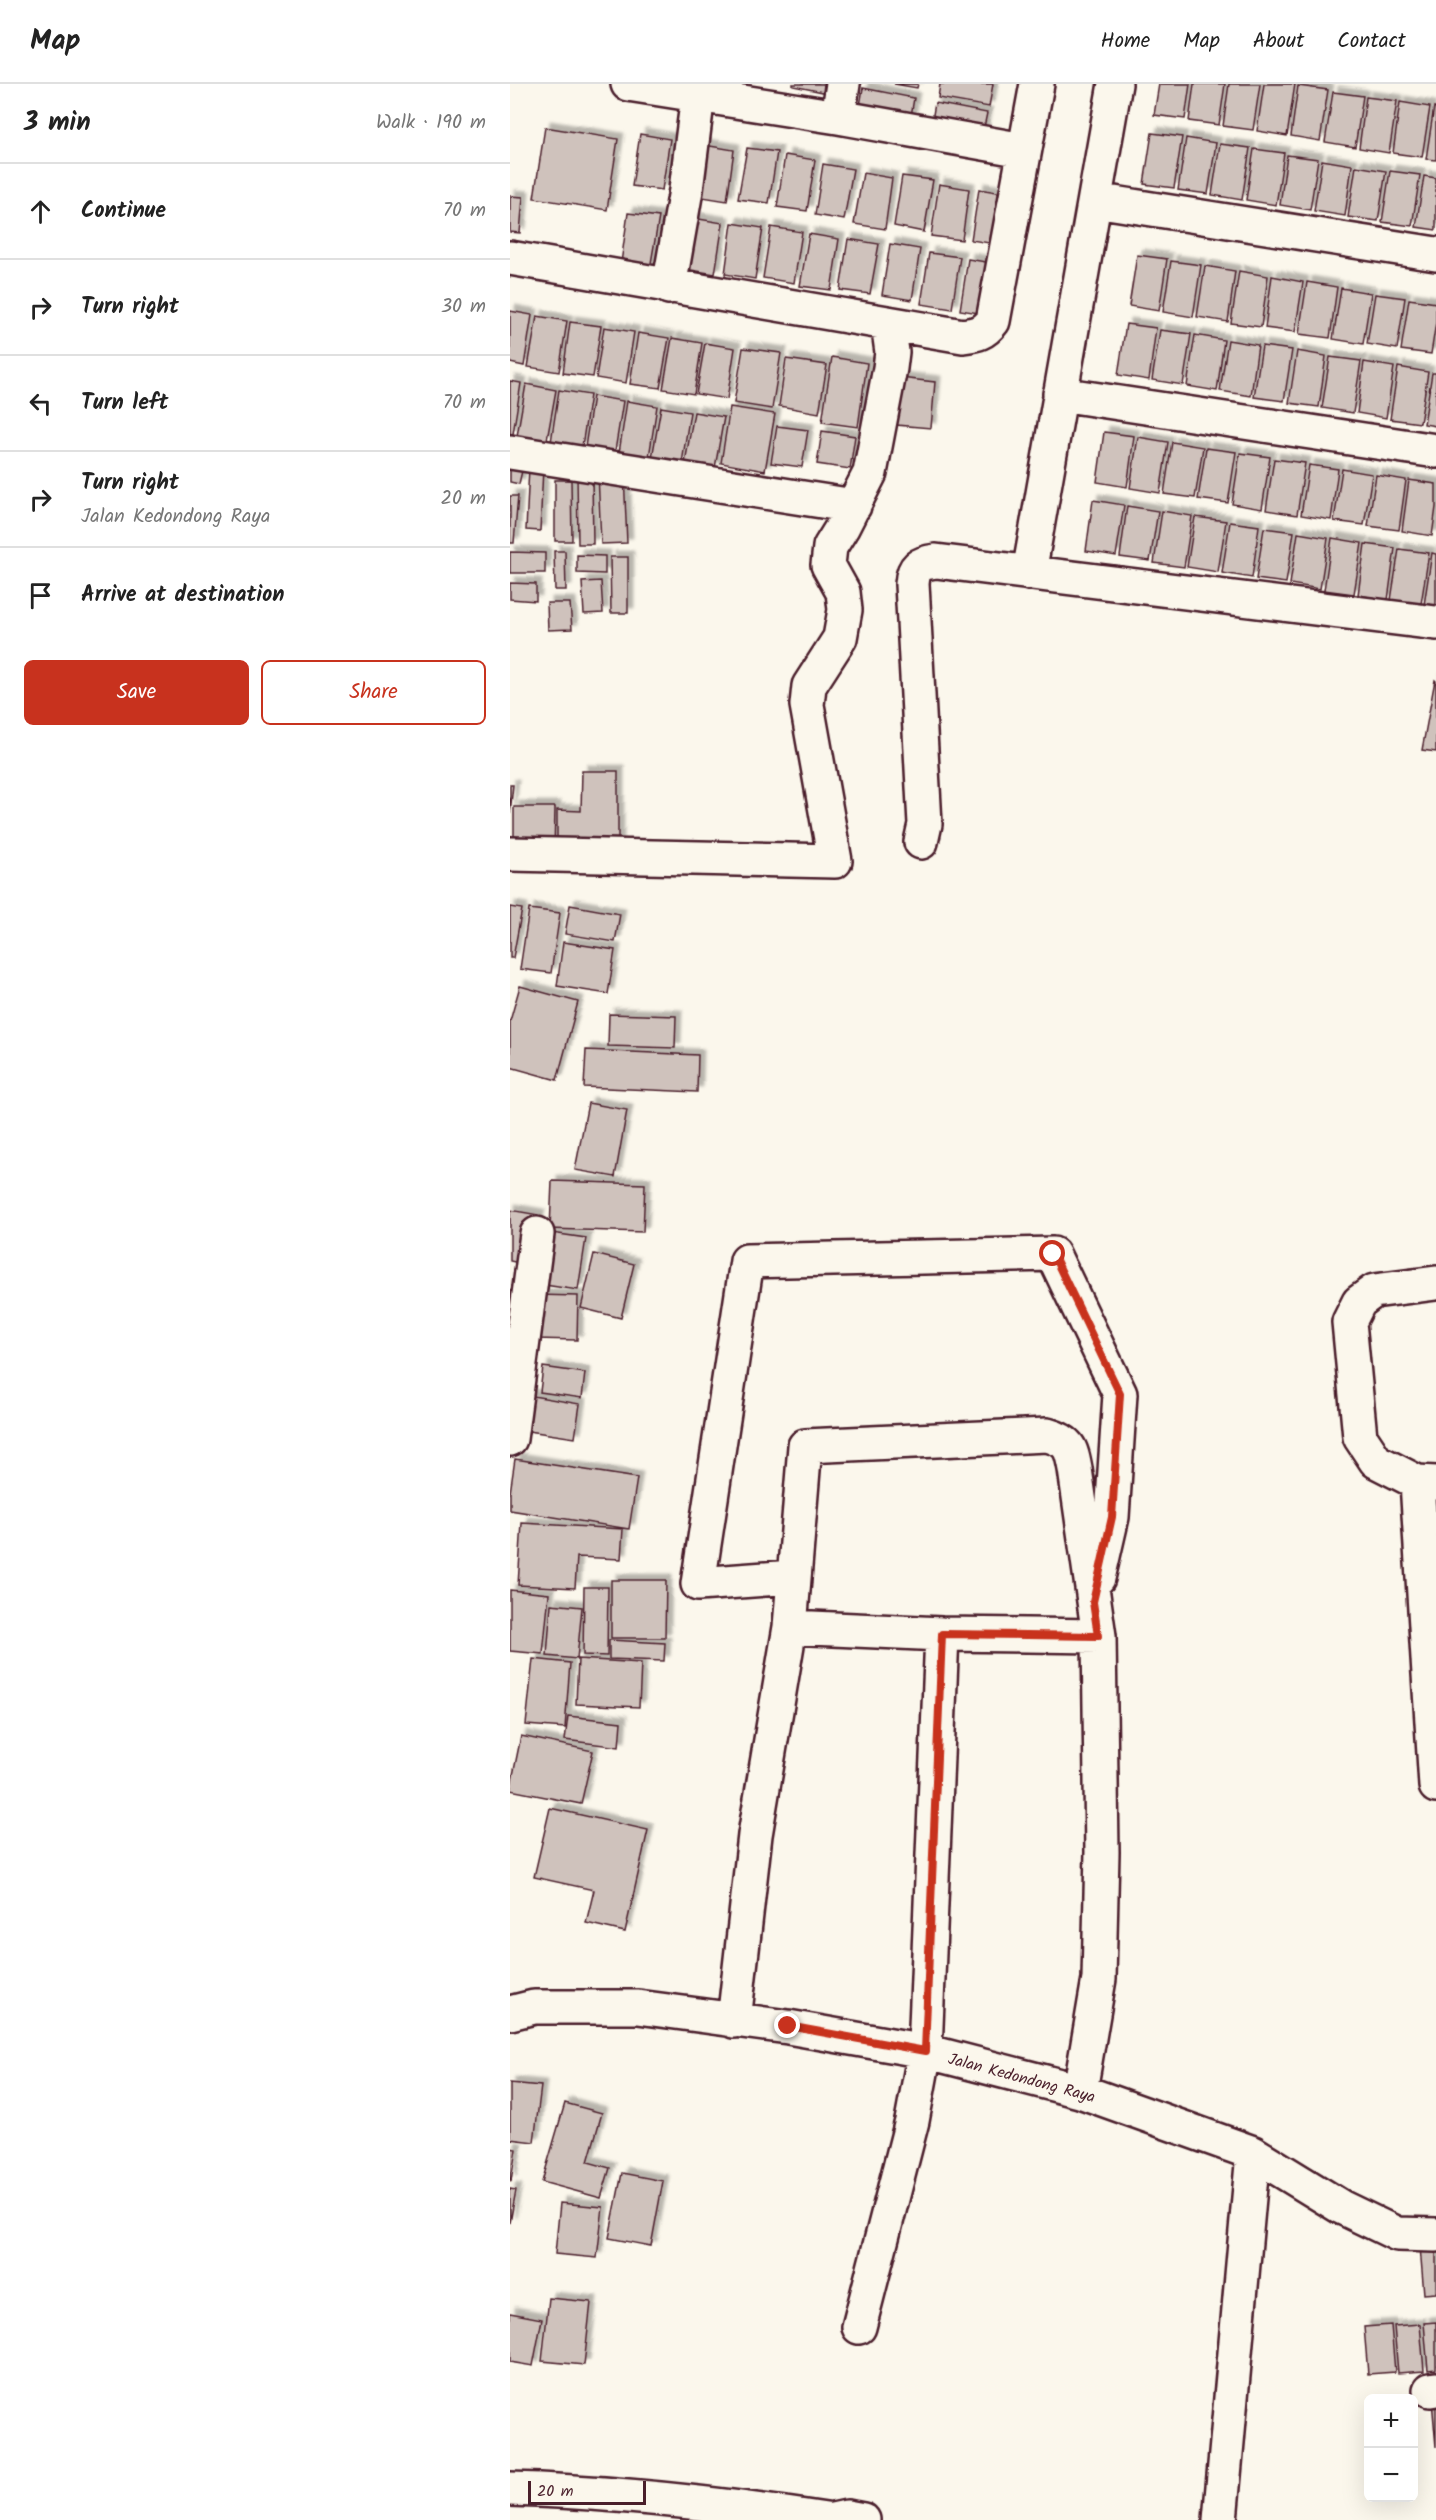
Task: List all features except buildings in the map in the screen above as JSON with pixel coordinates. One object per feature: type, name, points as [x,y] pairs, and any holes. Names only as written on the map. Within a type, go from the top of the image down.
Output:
[{"type":"street","points":[[628,84],[838,117],[1023,150]]},
{"type":"street","points":[[838,117],[843,84]]},
{"type":"street","points":[[510,258],[963,336],[986,330],[993,321],[1037,84]]},
{"type":"street","points":[[1029,573],[1115,84]]},
{"type":"street","points":[[669,287],[686,190],[698,95]]},
{"type":"street","points":[[1095,200],[1436,254]]},
{"type":"street","points":[[510,854],[835,861],[807,705],[809,686],[840,638],[845,610],[843,592],[828,565],[830,547],[870,473],[892,352],[888,323]]},
{"type":"street","points":[[1060,394],[1436,451]]},
{"type":"street","points":[[510,452],[854,506]]},
{"type":"street","points":[[921,842],[925,824],[912,584],[913,572],[924,562],[936,561],[1436,623]]},
{"type":"street","points":[[510,1439],[537,1234]]},
{"type":"street","points":[[793,1576],[698,1584],[747,1261],[1053,1254],[1120,1394],[1112,1517],[1093,1602]]},
{"type":"street","points":[[1436,1283],[1374,1291],[1359,1302],[1349,1322],[1360,1437],[1376,1461],[1426,1483],[1436,1786]]},
{"type":"street","points":[[734,2021],[755,1835],[790,1627],[805,1446],[1047,1435],[1062,1439],[1070,1448],[1073,1457],[1098,1636],[1102,1852],[1099,1979],[1080,2091]]},
{"type":"street","points":[[790,1627],[942,1634],[1098,1636]]},
{"type":"street","points":[[859,2326],[912,2121],[925,2051],[942,1634]]},
{"type":"street","name":"Jalan Kedondong Raya","points":[[510,2013],[534,2007],[638,2007],[734,2021],[788,2026],[925,2051],[1080,2091],[1253,2153],[1341,2208],[1397,2234],[1436,2235]]},
{"type":"street","points":[[1220,2520],[1253,2153]]},
{"type":"street","points":[[510,2489],[670,2510],[729,2505],[826,2520]]},
{"type":"street","points":[[833,2520],[847,2517],[863,2520]]},
{"type":"route","points":[[788,2026],[925,2051],[942,1634],[1098,1636],[1093,1602],[1112,1517],[1120,1394],[1053,1254]]}]
